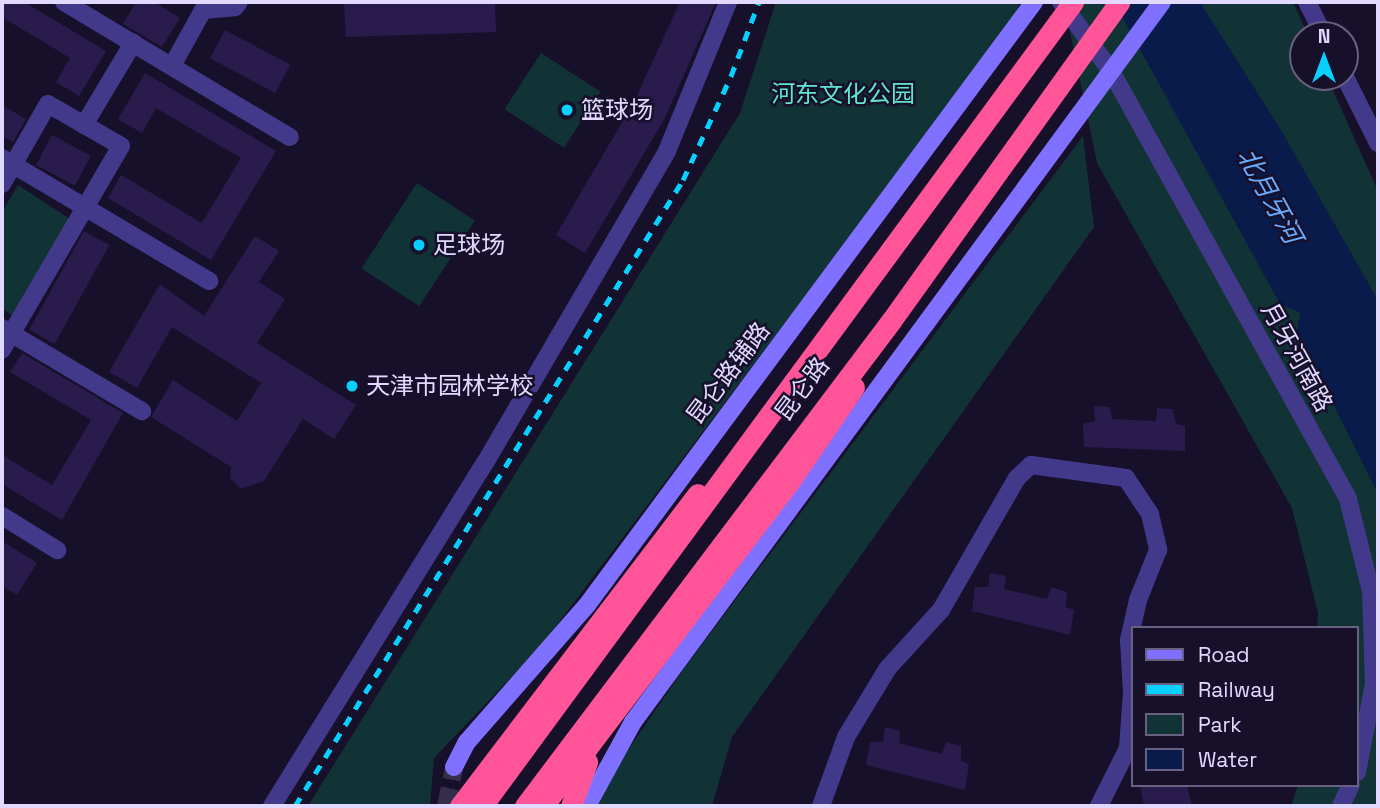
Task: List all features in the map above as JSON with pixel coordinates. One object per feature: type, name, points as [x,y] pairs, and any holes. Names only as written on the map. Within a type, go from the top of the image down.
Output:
[{"type":"highway","name":"昆仑路","points":[[482,806],[717,492],[751,436],[1073,2]]},
{"type":"highway","name":"昆仑路","points":[[524,806],[891,321],[1119,2]]},
{"type":"highway","points":[[543,806],[633,692],[789,482],[867,368],[891,321]]},
{"type":"highway","points":[[453,806],[708,482],[751,436]]},
{"type":"highway","points":[[571,806],[587,760],[633,692]]},
{"type":"highway","points":[[460,806],[482,772]]},
{"type":"main road","name":"昆仑路辅路","points":[[454,767],[467,742],[587,605],[1034,2]]},
{"type":"main road","points":[[587,806],[633,722],[1162,2]]},
{"type":"street","points":[[64,2],[290,137]]},
{"type":"street","points":[[172,66],[203,10],[235,7],[239,2]]},
{"type":"street","points":[[272,806],[485,463],[667,151],[728,2]]},
{"type":"street","name":"月牙河南路","points":[[1061,2],[1111,71],[1348,499],[1371,591],[1374,684],[1359,762]]},
{"type":"street","points":[[1307,2],[1317,21]]},
{"type":"street","points":[[84,125],[133,43]]},
{"type":"street","points":[[1352,91],[1378,144]]},
{"type":"street","points":[[2,184],[7,161],[48,104],[121,146],[7,330],[2,350]]},
{"type":"street","points":[[7,161],[209,281]]},
{"type":"street","points":[[7,330],[142,411]]},
{"type":"street","points":[[821,806],[853,726],[888,668],[941,610],[1017,478],[1031,465],[1126,478],[1150,514],[1158,550],[1138,600],[1132,626]]},
{"type":"street","points":[[2,516],[57,550]]},
{"type":"street","points":[[1099,806],[1128,747],[1132,692],[1129,640],[1132,627]]},
{"type":"street","points":[[1341,806],[1350,787]]},
{"type":"green space","name":"河东文化公园","points":[[776,2],[1019,2],[1016,17],[541,646],[434,758],[430,806],[308,806],[740,113]]},
{"type":"green space","points":[[1064,2],[1293,2],[1302,21],[1289,21],[1289,91],[1333,91],[1378,191],[1378,806],[1291,806],[1297,787],[1359,787],[1359,626],[1317,626],[1318,613],[1292,508],[1097,163]]},
{"type":"green space","points":[[541,53],[601,92],[564,148],[505,109]]},
{"type":"green space","points":[[1083,136],[1094,227],[732,737],[712,806],[596,806],[628,750],[683,670]]},
{"type":"green space","name":"足球场","points":[[417,183],[475,221],[419,306],[361,269]]},
{"type":"green space","points":[[18,185],[70,219],[14,316],[2,309],[2,212]]},
{"type":"water","name":"北月牙河","points":[[1114,2],[1200,2],[1281,130],[1378,300],[1378,494],[1297,331],[1300,313],[1280,304]]},
{"type":"building","points":[[2,2],[24,2],[106,51],[79,96],[56,82],[70,58],[2,17]]},
{"type":"building","points":[[136,2],[154,2],[180,18],[162,47],[123,24]]},
{"type":"building","points":[[344,2],[495,2],[496,32],[346,37]]},
{"type":"building","points":[[680,2],[716,2],[665,118],[585,253],[556,235],[634,102]]},
{"type":"building","points":[[225,30],[290,65],[275,93],[210,58]]},
{"type":"building","points":[[145,73],[276,151],[211,260],[108,198],[121,175],[202,223],[241,158],[156,108],[142,133],[118,119]]},
{"type":"building","points":[[2,105],[26,119],[13,142],[2,136]]},
{"type":"building","points":[[52,135],[91,156],[75,186],[36,165]]},
{"type":"building","points":[[84,231],[109,245],[55,344],[29,330]]},
{"type":"building","points":[[255,236],[279,251],[259,282],[285,299],[257,343],[356,405],[334,439],[303,419],[264,481],[241,489],[230,478],[231,467],[151,417],[173,380],[237,421],[261,383],[172,327],[137,388],[109,372],[160,284],[204,316]]},
{"type":"building","points":[[22,353],[123,413],[62,520],[2,484],[2,455],[52,485],[91,420],[10,372]]},
{"type":"building","points":[[1094,406],[1110,407],[1112,419],[1156,421],[1157,408],[1173,409],[1176,424],[1185,426],[1185,451],[1084,447],[1083,424],[1095,421]]},
{"type":"building","points":[[2,541],[37,563],[17,595],[2,586]]},
{"type":"building","points":[[990,573],[1006,576],[1004,589],[1047,599],[1051,587],[1067,592],[1066,607],[1074,610],[1070,635],[972,611],[975,587],[988,587]]},
{"type":"building","points":[[885,727],[900,731],[899,743],[942,754],[946,742],[961,746],[961,761],[969,764],[965,790],[866,765],[870,742],[883,742]]},
{"type":"building","points":[[1140,787],[1187,787],[1192,806],[1144,806]]},
{"type":"tunnel","points":[[446,806],[454,767]]},
{"type":"railway","points":[[295,806],[683,180],[731,76],[759,2]]},
{"type":"place","name":"篮球场","points":[[567,110]]},
{"type":"place","name":"足球场","points":[[419,245]]},
{"type":"place","name":"天津市园林学校","points":[[352,386]]}]
